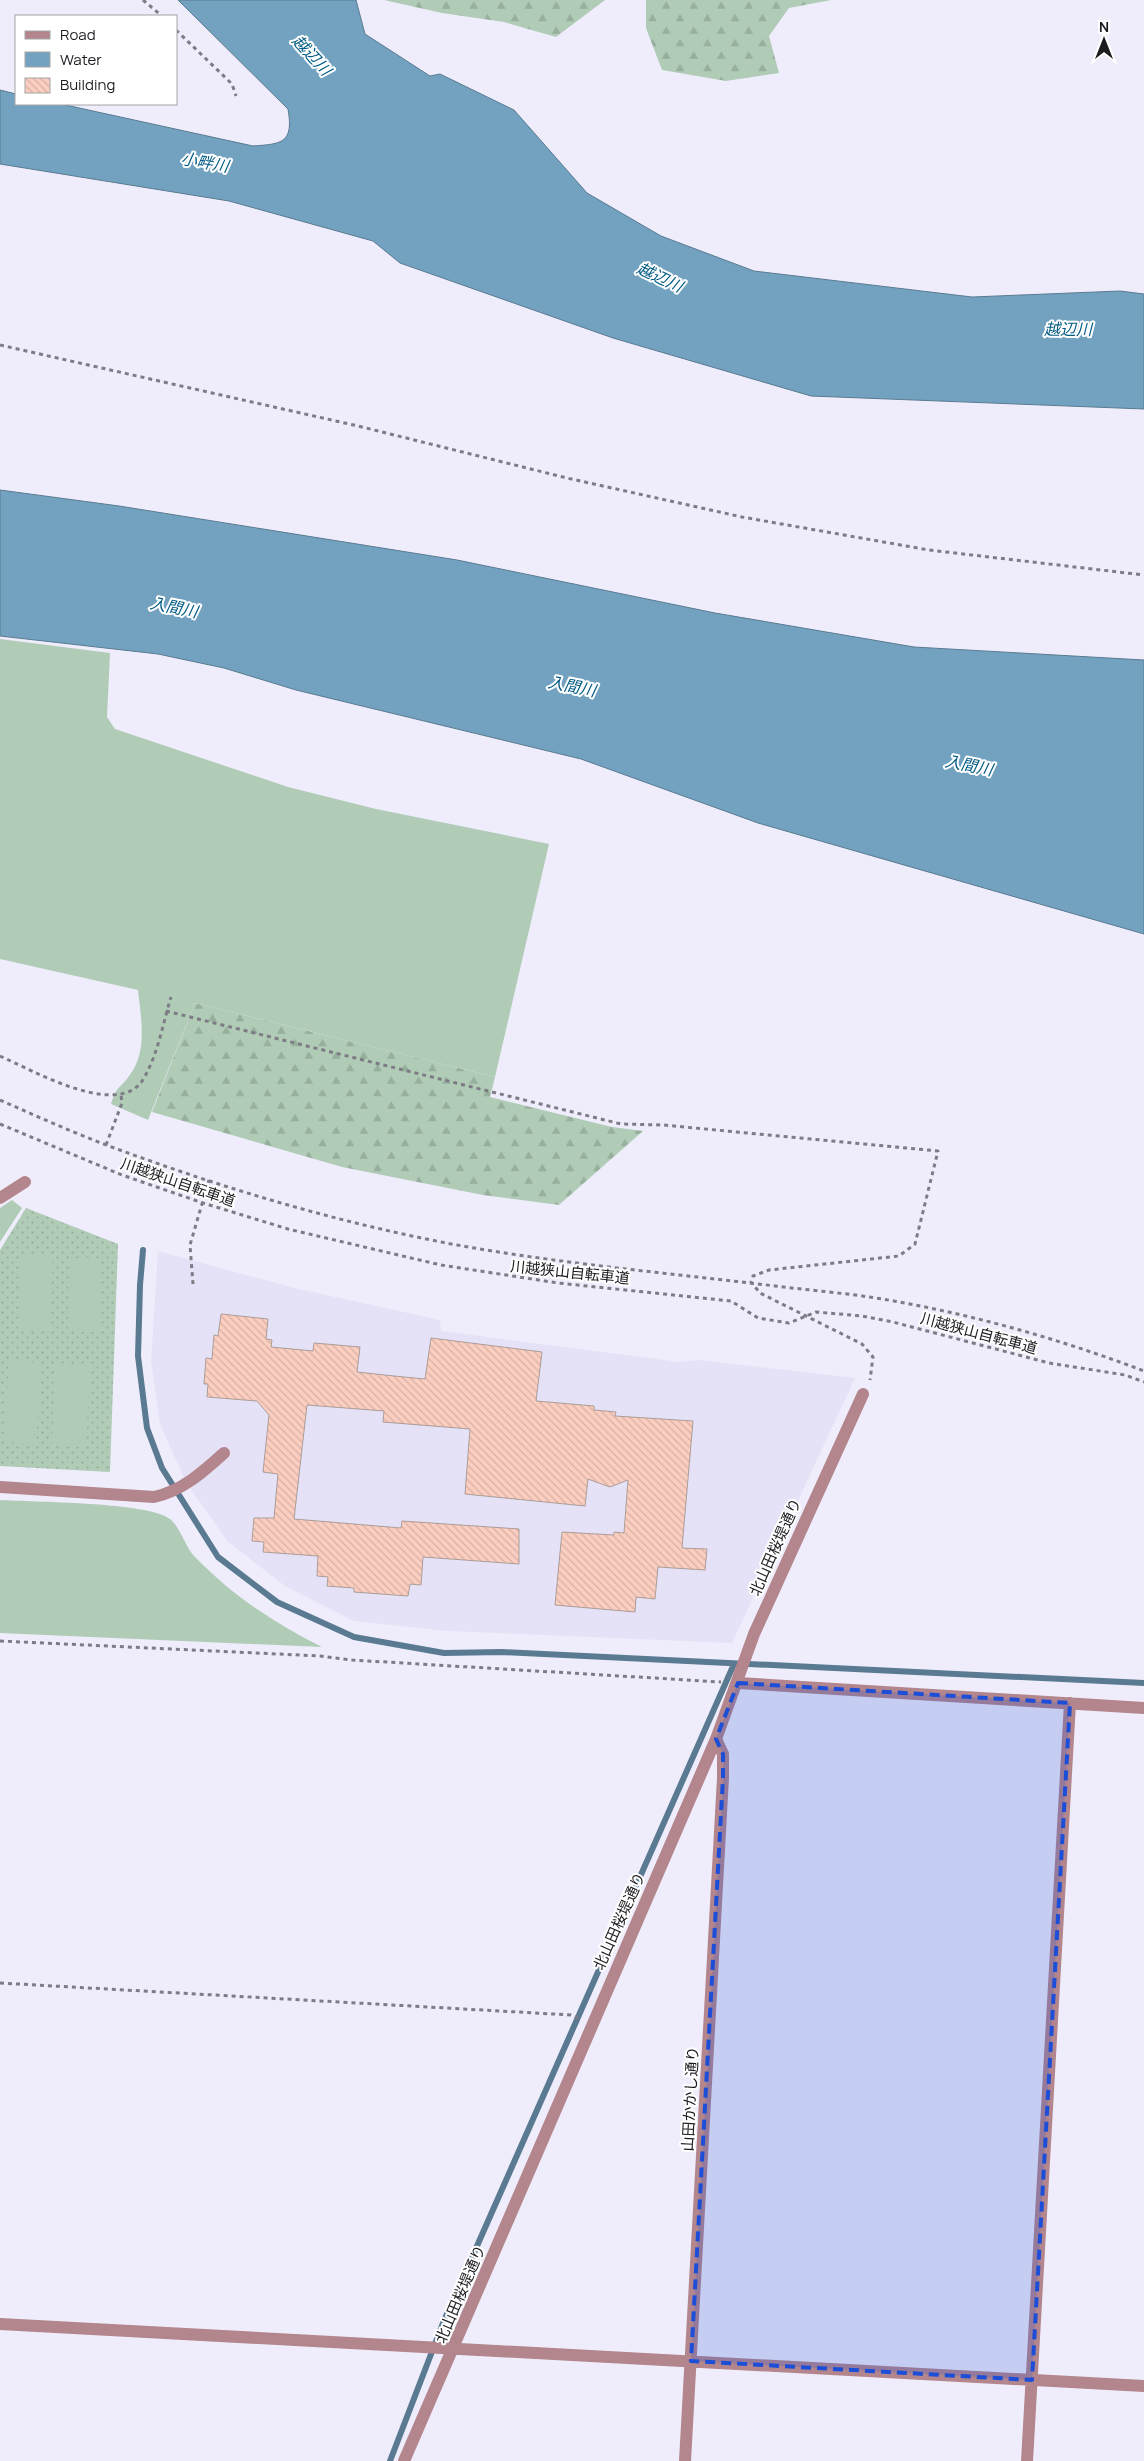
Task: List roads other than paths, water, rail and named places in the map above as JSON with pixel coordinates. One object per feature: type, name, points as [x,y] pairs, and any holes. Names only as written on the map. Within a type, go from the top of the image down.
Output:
[{"type":"street","points":[[0,1198],[26,1182]]},
{"type":"street","name":"北山田桜堤通り","points":[[404,2461],[455,2347],[592,2024],[716,1739],[738,1683],[754,1634],[863,1394]]},
{"type":"street","points":[[0,1487],[158,1496],[196,1478],[224,1453]]},
{"type":"street","points":[[738,1683],[1144,1708]]},
{"type":"street","points":[[1027,2461],[1070,1703]]},
{"type":"street","name":"山田かかし通り","points":[[686,2461],[723,1778],[723,1754],[716,1739]]},
{"type":"street","points":[[0,2324],[455,2347],[1144,2386]]},
{"type":"water","points":[[178,0],[356,0],[365,34],[430,76],[440,74],[514,110],[587,193],[661,236],[754,271],[972,297],[1120,291],[1144,294],[1144,409],[811,396],[613,338],[400,263],[373,241],[229,201],[0,164],[0,90],[15,94],[15,105],[66,105],[253,146],[272,144],[284,140],[289,129],[288,109]]},
{"type":"water","name":"入間川","points":[[0,490],[119,506],[457,560],[715,613],[914,647],[1144,660],[1144,934],[758,823],[581,759],[296,690],[224,668],[158,654],[0,636]]},
{"type":"waterway","points":[[143,1250],[138,1356],[147,1428],[162,1468],[218,1557],[277,1602],[354,1637],[444,1653],[502,1652],[1144,1683]]},
{"type":"waterway","points":[[390,2461],[443,2323],[734,1664]]},
{"type":"water label","name":"越辺川","points":[[312,55]]},
{"type":"water label","name":"小畔川","points":[[205,162]]},
{"type":"water label","name":"越辺川","points":[[660,277]]},
{"type":"water label","name":"越辺川","points":[[1068,329]]}]
